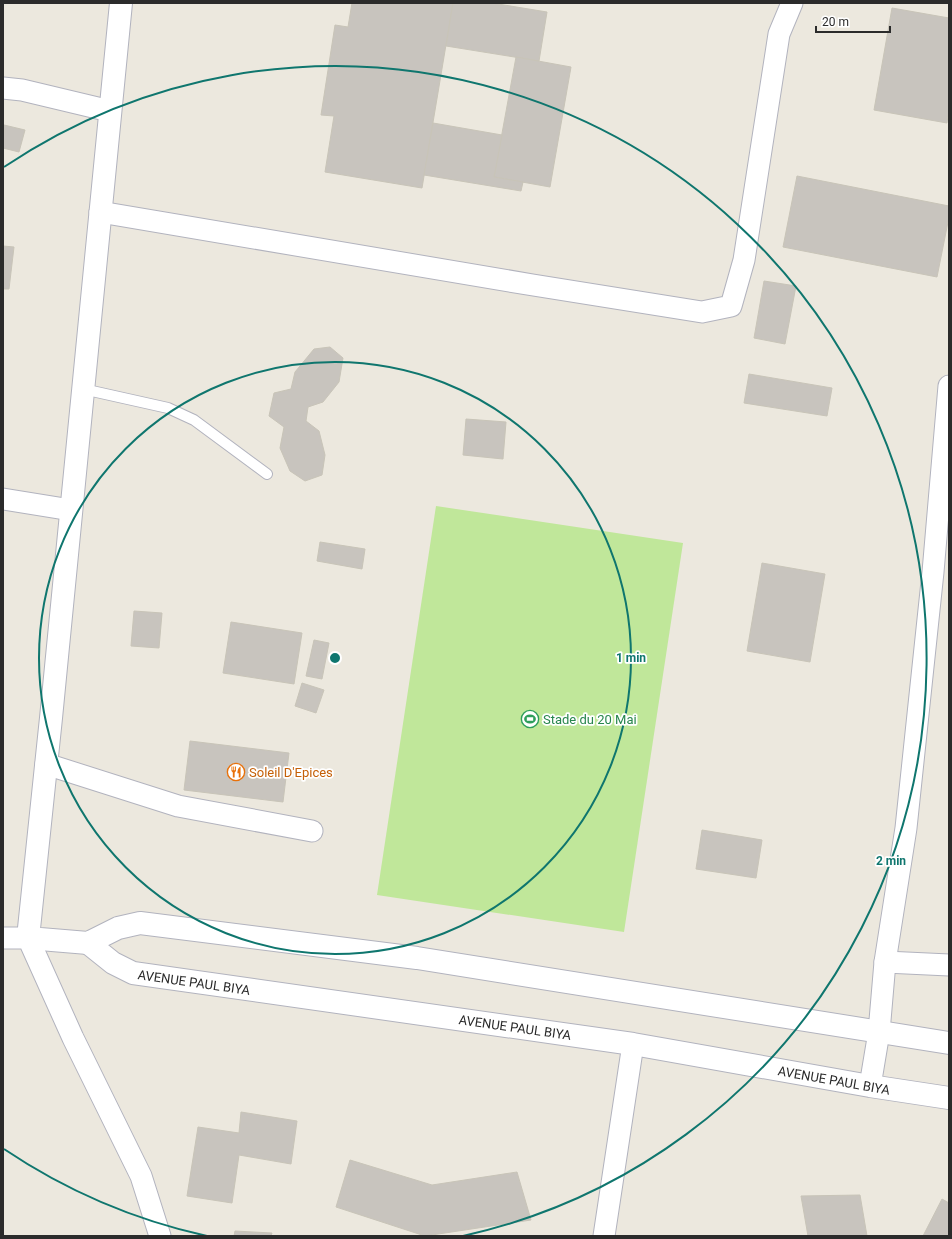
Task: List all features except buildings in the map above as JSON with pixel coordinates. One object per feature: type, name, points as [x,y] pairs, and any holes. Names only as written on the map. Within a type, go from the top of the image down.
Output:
[{"type":"street","points":[[121,3],[28,938],[73,1038],[141,1176],[160,1236]]},
{"type":"street","points":[[100,212],[525,284],[702,312],[730,306],[744,260],[779,34],[792,3]]},
{"type":"street","points":[[3,88],[22,90],[110,110]]},
{"type":"street","points":[[870,1086],[879,1032],[885,962],[906,828],[933,572],[949,386]]},
{"type":"street","points":[[3,499],[71,510]]},
{"type":"street","points":[[46,764],[178,806],[312,831]]},
{"type":"street","points":[[3,938],[28,938],[88,943],[118,928],[140,923],[417,958],[949,1043]]},
{"type":"street","name":"AVENUE PAUL BIYA","points":[[88,943],[113,964],[133,973],[633,1044],[870,1086],[949,1098]]},
{"type":"street","points":[[885,962],[949,965]]},
{"type":"street","points":[[604,1236],[633,1044]]},
{"type":"lane","points":[[83,389],[168,408],[194,420],[267,474]]},
{"type":"green space","name":"Stade du 20 Mai","points":[[436,506],[683,543],[624,932],[377,895]]},
{"type":"place","name":"Stade du 20 Mai","points":[[530,719]]},
{"type":"place","name":"Soleil D'Epices","points":[[236,772]]}]
